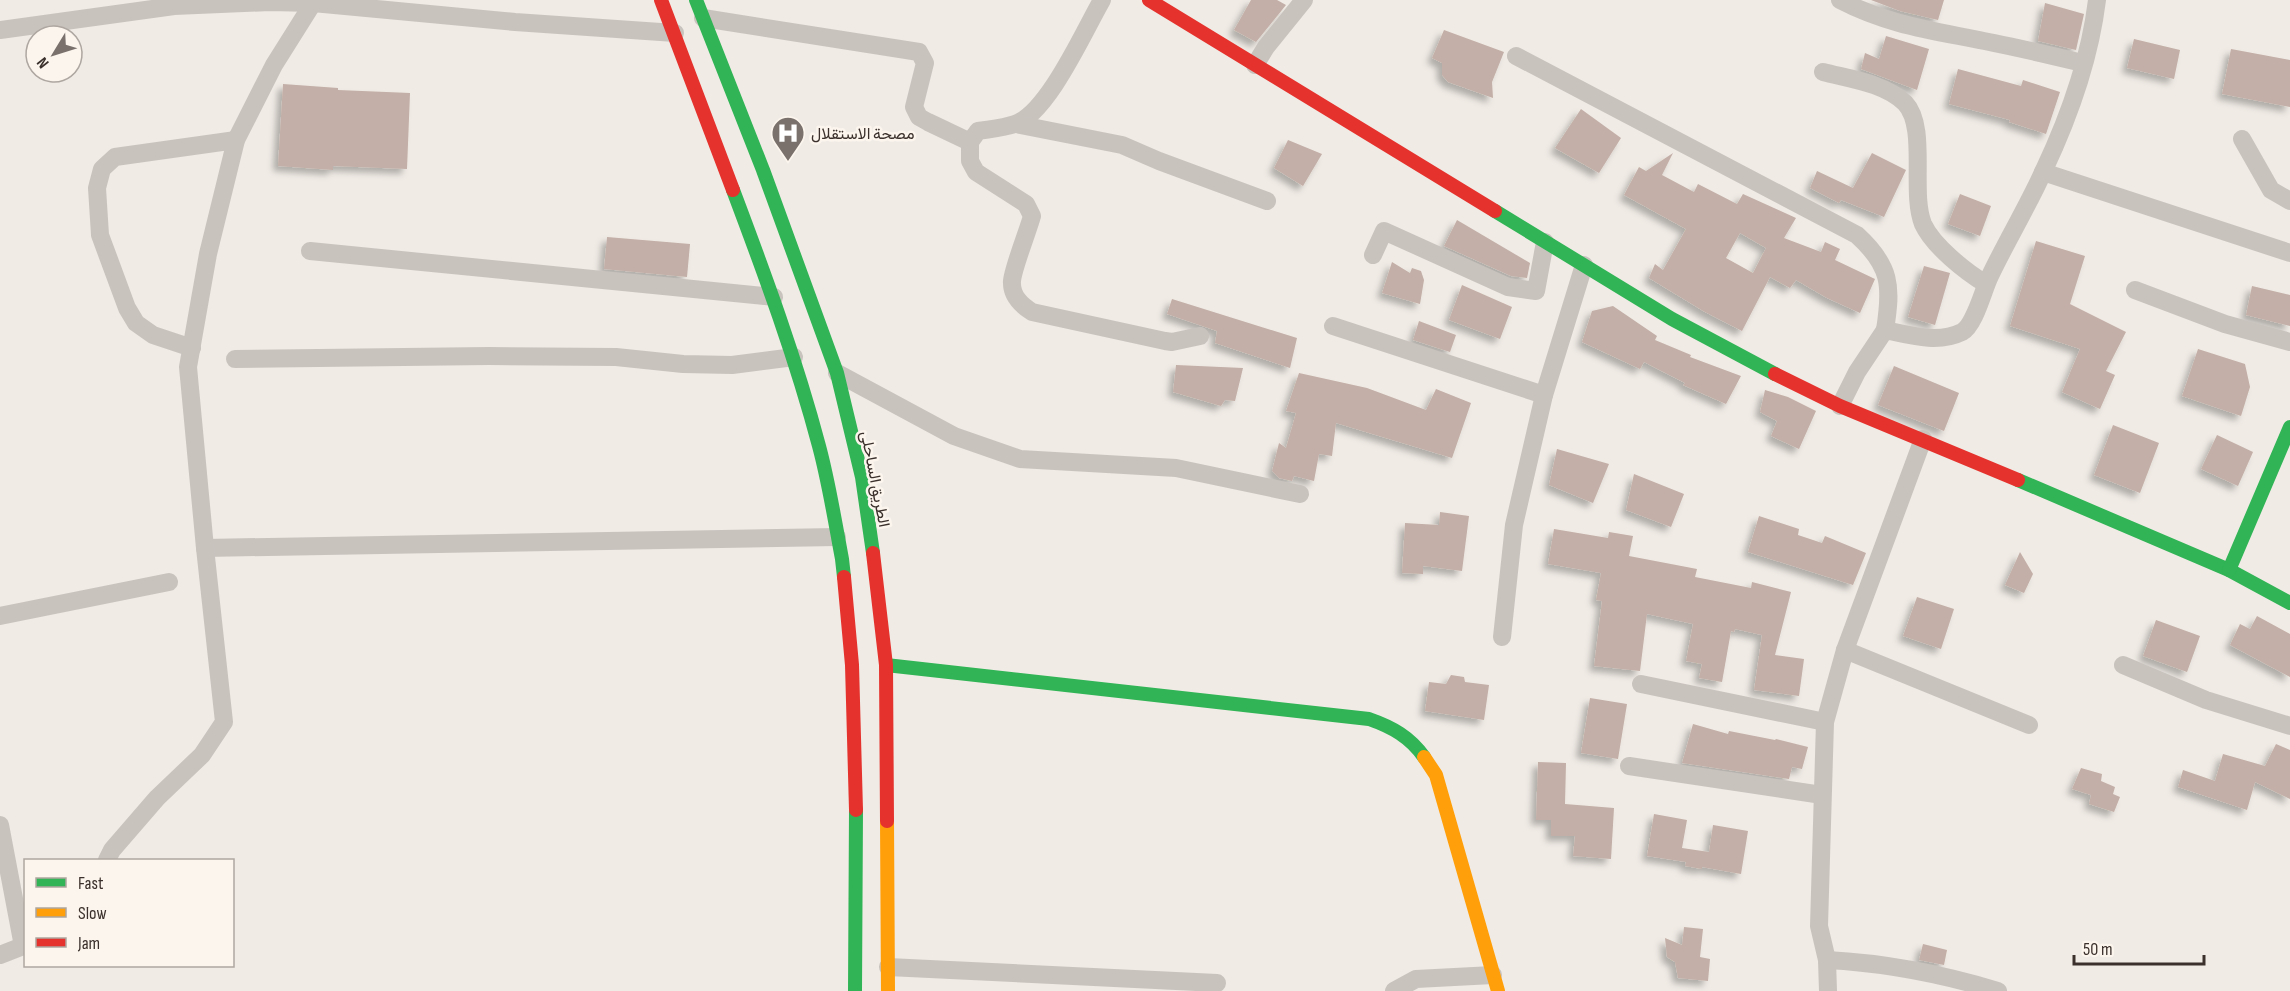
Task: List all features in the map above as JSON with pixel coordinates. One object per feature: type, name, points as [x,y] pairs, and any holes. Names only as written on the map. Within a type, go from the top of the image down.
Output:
[{"type":"main road","points":[[662,0],[774,297],[794,357],[820,449],[842,559],[853,687],[856,775],[855,991]]},
{"type":"main road","name":"الطريق الساحلى","points":[[696,0],[764,170],[837,373],[862,477],[886,665],[888,991]]},
{"type":"main road","points":[[1149,0],[1545,242],[1735,353],[1840,406],[1923,439],[2229,570],[2290,603]]},
{"type":"main road","points":[[2229,570],[2290,427]]},
{"type":"main road","points":[[886,665],[1369,719],[1394,727],[1420,750],[1436,775],[1496,983]]},
{"type":"street","points":[[1102,0],[1046,99],[1030,116],[1016,124],[978,131],[970,142],[969,161],[976,172],[1026,204],[1032,216],[1012,281],[1015,298],[1024,307],[1032,312],[1165,341],[1172,342],[1200,336]]},
{"type":"street","points":[[1255,65],[1278,31],[1304,0]]},
{"type":"street","points":[[1840,0],[1860,11],[1896,24],[2083,63]]},
{"type":"street","points":[[1886,330],[1933,339],[1962,332],[1970,325],[1986,284],[2061,133],[2095,19],[2096,0]]},
{"type":"street","points":[[0,30],[174,6],[288,1],[515,22],[675,33]]},
{"type":"street","points":[[108,859],[112,850],[157,798],[202,755],[224,722],[204,548],[188,367],[208,254],[236,140],[274,66],[313,3]]},
{"type":"street","points":[[703,18],[919,52],[924,56],[925,63],[914,107],[919,117],[970,142]]},
{"type":"street","points":[[1515,56],[1857,235],[1871,248],[1882,264],[1890,300],[1886,330],[1857,372],[1840,406]]},
{"type":"street","points":[[1823,72],[1878,87],[1905,103],[1912,114],[1917,132],[1919,209],[1924,226],[1961,269],[1986,284]]},
{"type":"street","points":[[1016,124],[1122,145],[1158,161],[1267,201]]},
{"type":"street","points":[[2242,139],[2271,190],[2290,201]]},
{"type":"street","points":[[192,348],[153,334],[136,323],[127,308],[100,235],[97,188],[102,169],[115,158],[236,140]]},
{"type":"street","points":[[2043,172],[2290,253]]},
{"type":"street","points":[[1373,255],[1384,231],[1508,287],[1536,291],[1545,242]]},
{"type":"street","points":[[310,251],[774,297]]},
{"type":"street","points":[[1502,637],[1514,525],[1544,395],[1584,265]]},
{"type":"street","points":[[2135,290],[2225,324],[2290,342]]},
{"type":"street","points":[[1333,326],[1544,395]]},
{"type":"street","points":[[235,359],[615,357],[683,364],[732,365],[794,357]]},
{"type":"street","points":[[837,373],[954,436],[1020,459],[1176,468],[1300,494]]},
{"type":"street","points":[[1828,991],[1827,960],[1819,926],[1825,722],[1845,650],[1923,439]]},
{"type":"street","points":[[204,548],[837,537]]},
{"type":"street","points":[[0,616],[169,582]]},
{"type":"street","points":[[1845,650],[2029,725]]},
{"type":"street","points":[[2123,665],[2206,700],[2290,726]]},
{"type":"street","points":[[1641,684],[1825,722]]},
{"type":"street","points":[[1629,766],[1822,795]]},
{"type":"street","points":[[0,825],[23,946],[0,955]]},
{"type":"street","points":[[1827,960],[1867,962],[1914,969],[1998,991]]},
{"type":"street","points":[[888,967],[1217,983]]},
{"type":"street","points":[[1394,991],[1416,979],[1496,983]]},
{"type":"building","points":[[1251,0],[1277,0],[1286,5],[1256,42],[1234,30]]},
{"type":"building","points":[[1871,0],[1944,0],[1938,20],[1900,11]]},
{"type":"building","points":[[2045,3],[2084,14],[2076,50],[2038,41]]},
{"type":"building","points":[[1444,30],[1504,52],[1492,82],[1493,98],[1448,82],[1442,75],[1442,63],[1432,58]]},
{"type":"building","points":[[1886,36],[1929,49],[1917,90],[1861,69],[1865,53],[1879,59]]},
{"type":"building","points":[[2134,39],[2180,50],[2174,79],[2127,68]]},
{"type":"building","points":[[2231,49],[2290,60],[2290,107],[2222,94]]},
{"type":"building","points":[[1958,69],[2021,86],[2023,80],[2060,92],[2046,134],[2009,122],[2010,120],[1949,104]]},
{"type":"building","points":[[283,84],[338,88],[338,90],[410,93],[407,169],[333,166],[333,170],[278,166]]},
{"type":"building","points":[[1581,109],[1621,138],[1599,173],[1555,148]]},
{"type":"building","points":[[1288,140],[1322,154],[1303,186],[1274,168]]},
{"type":"building","points":[[1673,153],[1662,175],[1694,192],[1698,184],[1737,204],[1743,194],[1796,218],[1784,238],[1821,252],[1825,242],[1840,249],[1835,260],[1875,279],[1860,313],[1796,280],[1790,288],[1770,277],[1742,331],[1705,312],[1649,278],[1655,264],[1663,270],[1686,229],[1624,195],[1639,167],[1646,171]],"holes":[[[1740,233],[1766,248],[1753,273],[1726,258]]]},
{"type":"building","points":[[1872,153],[1906,170],[1884,217],[1841,200],[1839,203],[1810,188],[1817,171],[1853,188]]},
{"type":"building","points":[[1960,194],[1991,206],[1980,236],[1948,224]]},
{"type":"building","points":[[1457,220],[1530,263],[1527,278],[1511,276],[1444,246]]},
{"type":"building","points":[[607,237],[690,244],[687,277],[604,269]]},
{"type":"building","points":[[2036,241],[2085,256],[2070,304],[2126,332],[2106,371],[2115,375],[2100,409],[2062,392],[2080,349],[2010,326]]},
{"type":"building","points":[[1392,262],[1410,273],[1412,268],[1421,271],[1424,280],[1420,304],[1382,293]]},
{"type":"building","points":[[1924,266],[1950,273],[1935,325],[1908,317]]},
{"type":"building","points":[[1462,285],[1512,307],[1500,339],[1449,320]]},
{"type":"building","points":[[2252,286],[2290,295],[2290,326],[2246,315]]},
{"type":"building","points":[[1172,299],[1297,338],[1290,368],[1215,343],[1217,331],[1167,314]]},
{"type":"building","points":[[1613,306],[1657,336],[1655,340],[1691,355],[1690,357],[1741,376],[1726,404],[1683,385],[1685,383],[1644,362],[1640,369],[1582,342],[1592,311]]},
{"type":"building","points":[[1419,321],[1456,335],[1450,352],[1413,340]]},
{"type":"building","points":[[2198,349],[2245,364],[2250,387],[2241,416],[2182,396]]},
{"type":"building","points":[[1176,365],[1243,368],[1235,401],[1225,400],[1221,406],[1173,392]]},
{"type":"building","points":[[1894,366],[1959,393],[1944,431],[1878,405]]},
{"type":"building","points":[[1299,373],[1367,388],[1426,410],[1436,389],[1471,403],[1452,458],[1336,423],[1332,456],[1319,454],[1314,481],[1294,476],[1292,481],[1279,478],[1272,471],[1279,443],[1286,448],[1296,413],[1286,411]]},
{"type":"building","points":[[1765,390],[1788,397],[1816,411],[1799,449],[1771,436],[1777,421],[1760,412]]},
{"type":"building","points":[[2113,425],[2159,443],[2140,493],[2094,475]]},
{"type":"building","points":[[2217,435],[2253,452],[2238,486],[2201,469]]},
{"type":"building","points":[[1557,449],[1609,464],[1593,503],[1549,485]]},
{"type":"building","points":[[1634,474],[1684,494],[1671,527],[1626,510]]},
{"type":"building","points":[[1440,512],[1469,516],[1462,571],[1423,566],[1423,574],[1402,573],[1405,523],[1439,525]]},
{"type":"building","points":[[1759,516],[1799,529],[1798,535],[1822,543],[1825,536],[1866,553],[1853,585],[1748,552]]},
{"type":"building","points":[[1554,529],[1608,538],[1609,532],[1633,536],[1629,556],[1697,569],[1695,577],[1751,588],[1752,582],[1791,592],[1775,655],[1804,659],[1799,696],[1754,690],[1762,635],[1735,629],[1734,632],[1731,631],[1722,682],[1699,678],[1702,664],[1686,661],[1693,624],[1647,614],[1640,671],[1594,666],[1602,601],[1596,600],[1601,573],[1548,564]]},
{"type":"building","points":[[2020,552],[2033,574],[2024,593],[2005,585]]},
{"type":"building","points":[[1917,597],[1954,609],[1941,649],[1903,636]]},
{"type":"building","points":[[2257,616],[2290,634],[2290,677],[2230,645],[2240,624],[2250,629]]},
{"type":"building","points":[[2156,620],[2200,636],[2187,672],[2143,656]]},
{"type":"building","points":[[1451,675],[1464,677],[1465,682],[1489,685],[1484,720],[1425,711],[1429,682],[1446,684]]},
{"type":"building","points":[[1590,698],[1627,704],[1618,759],[1581,753]]},
{"type":"building","points":[[1693,724],[1728,734],[1729,731],[1808,747],[1802,769],[1792,767],[1789,779],[1682,763]]},
{"type":"building","points":[[2276,744],[2290,750],[2290,799],[2255,782],[2247,810],[2178,787],[2183,770],[2215,781],[2223,754],[2265,766]]},
{"type":"building","points":[[1538,762],[1566,763],[1565,804],[1614,808],[1611,859],[1573,856],[1575,836],[1551,836],[1551,820],[1536,820]]},
{"type":"building","points":[[2081,768],[2102,774],[2101,781],[2115,787],[2113,794],[2120,797],[2114,812],[2089,804],[2091,795],[2072,789]]},
{"type":"building","points":[[1654,814],[1687,820],[1682,848],[1709,852],[1713,825],[1748,831],[1741,874],[1685,866],[1686,862],[1647,856]]},
{"type":"building","points":[[1684,927],[1703,929],[1700,957],[1710,959],[1708,981],[1678,978],[1675,962],[1667,957],[1665,938],[1682,945]]},
{"type":"building","points":[[1923,944],[1947,950],[1944,965],[1919,960]]},
{"type":"traffic: fast","points":[[696,0],[763,170],[837,373],[862,477],[873,553]]},
{"type":"traffic: fast","points":[[733,190],[779,317],[810,414],[829,488],[844,577]]},
{"type":"traffic: fast","points":[[1495,211],[1672,319],[1775,374]]},
{"type":"traffic: fast","points":[[2229,570],[2290,427]]},
{"type":"traffic: fast","points":[[2018,480],[2229,570],[2290,603]]},
{"type":"traffic: fast","points":[[886,665],[1369,719],[1400,733],[1424,757]]},
{"type":"traffic: fast","points":[[855,991],[856,810]]},
{"type":"traffic: slow","points":[[1424,757],[1436,775],[1498,991]]},
{"type":"traffic: slow","points":[[887,821],[888,991]]},
{"type":"traffic: jam","points":[[661,0],[733,190]]},
{"type":"traffic: jam","points":[[1149,0],[1495,211]]},
{"type":"traffic: jam","points":[[1775,374],[1840,406],[2018,480]]},
{"type":"traffic: jam","points":[[873,553],[886,665],[887,821]]},
{"type":"traffic: jam","points":[[844,577],[852,665],[856,810]]},
{"type":"place","name":"مصحة الاستقلال","points":[[788,162]]}]
